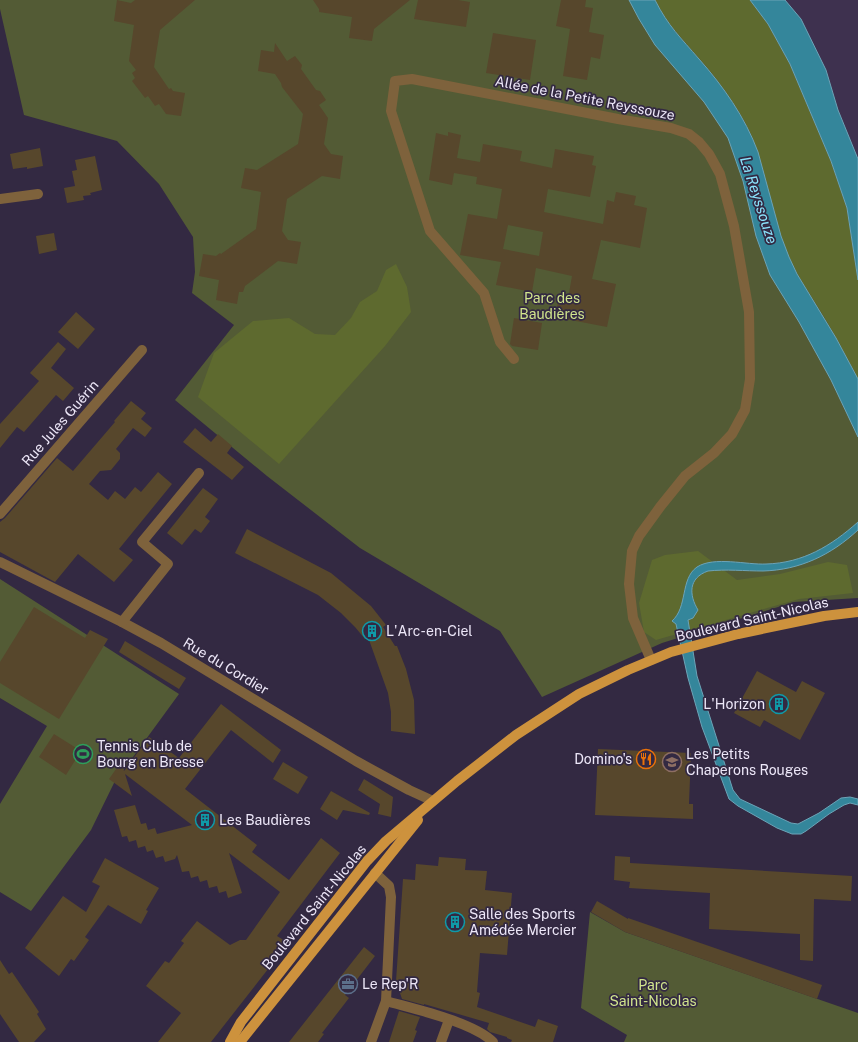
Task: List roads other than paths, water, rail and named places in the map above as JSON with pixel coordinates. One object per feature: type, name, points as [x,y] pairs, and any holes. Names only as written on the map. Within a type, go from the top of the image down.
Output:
[{"type":"main road","name":"Boulevard Saint-Nicolas","points":[[230,1042],[241,1022],[367,861],[386,841],[457,781],[540,718],[579,694],[671,652],[738,634],[824,616],[858,612]]},
{"type":"main road","name":"Boulevard Saint-Nicolas","points":[[240,1042],[433,802]]},
{"type":"street","name":"Allée de la Petite Reyssouze","points":[[514,359],[500,342],[484,293],[430,231],[391,111],[395,81],[412,79],[671,128],[689,134],[699,142],[710,154],[720,174],[734,226],[749,312],[750,379],[745,410],[732,434],[714,453],[685,476],[639,536],[632,551],[629,584],[633,618],[651,660]]},
{"type":"street","points":[[0,199],[38,194]]},
{"type":"street","name":"Rue Jules Guérin","points":[[0,514],[142,350]]},
{"type":"street","points":[[122,622],[168,564],[142,542],[199,473]]},
{"type":"street","name":"Rue du Cordier","points":[[0,562],[122,622],[161,643],[356,761],[433,802]]},
{"type":"street","points":[[372,1042],[386,1001],[391,897],[389,886],[375,873]]},
{"type":"street","points":[[386,1001],[449,1020],[476,1031],[493,1042]]},
{"type":"street","points":[[441,1042],[449,1020]]},
{"type":"water","name":"La Reyssouze","points":[[629,0],[655,0],[670,25],[725,91],[747,126],[758,152],[781,236],[789,257],[797,274],[836,338],[858,379],[858,437],[831,380],[799,322],[770,275],[756,236],[743,181],[728,138],[704,102],[655,45]]},
{"type":"water","points":[[750,0],[785,0],[801,19],[826,70],[838,110],[858,159],[858,280],[847,208],[831,161],[790,64],[768,24]]},
{"type":"water","points":[[858,522],[858,530],[848,539],[826,554],[814,560],[790,568],[777,570],[708,571],[701,574],[697,578],[692,588],[693,599],[698,610],[693,618],[688,620],[697,676],[733,790],[740,799],[791,823],[798,824],[819,813],[841,798],[850,797],[858,799],[858,805],[850,803],[844,805],[801,834],[792,834],[777,828],[738,806],[729,799],[702,727],[688,678],[676,624],[672,621],[680,608],[688,579],[697,567],[712,562],[721,561],[766,564],[779,563],[804,557],[827,546]]},
{"type":"place","name":"L'Arc-en-Ciel","points":[[372,631]]},
{"type":"place","name":"L'Horizon","points":[[779,704]]},
{"type":"place","name":"Tennis Club de Bourg en Bresse","points":[[83,754]]},
{"type":"place","name":"Domino's","points":[[646,759]]},
{"type":"place","name":"Les Petits Chaperons Rouges","points":[[672,762]]},
{"type":"place","name":"Les Baudières","points":[[205,820]]},
{"type":"place","name":"Salle des Sports Amédée Mercier","points":[[455,922]]},
{"type":"place","name":"Le Rep'R","points":[[348,984]]},
{"type":"park label","name":"Parc des Baudières","points":[[552,306]]},
{"type":"park label","name":"Parc Saint-Nicolas","points":[[653,994]]}]
